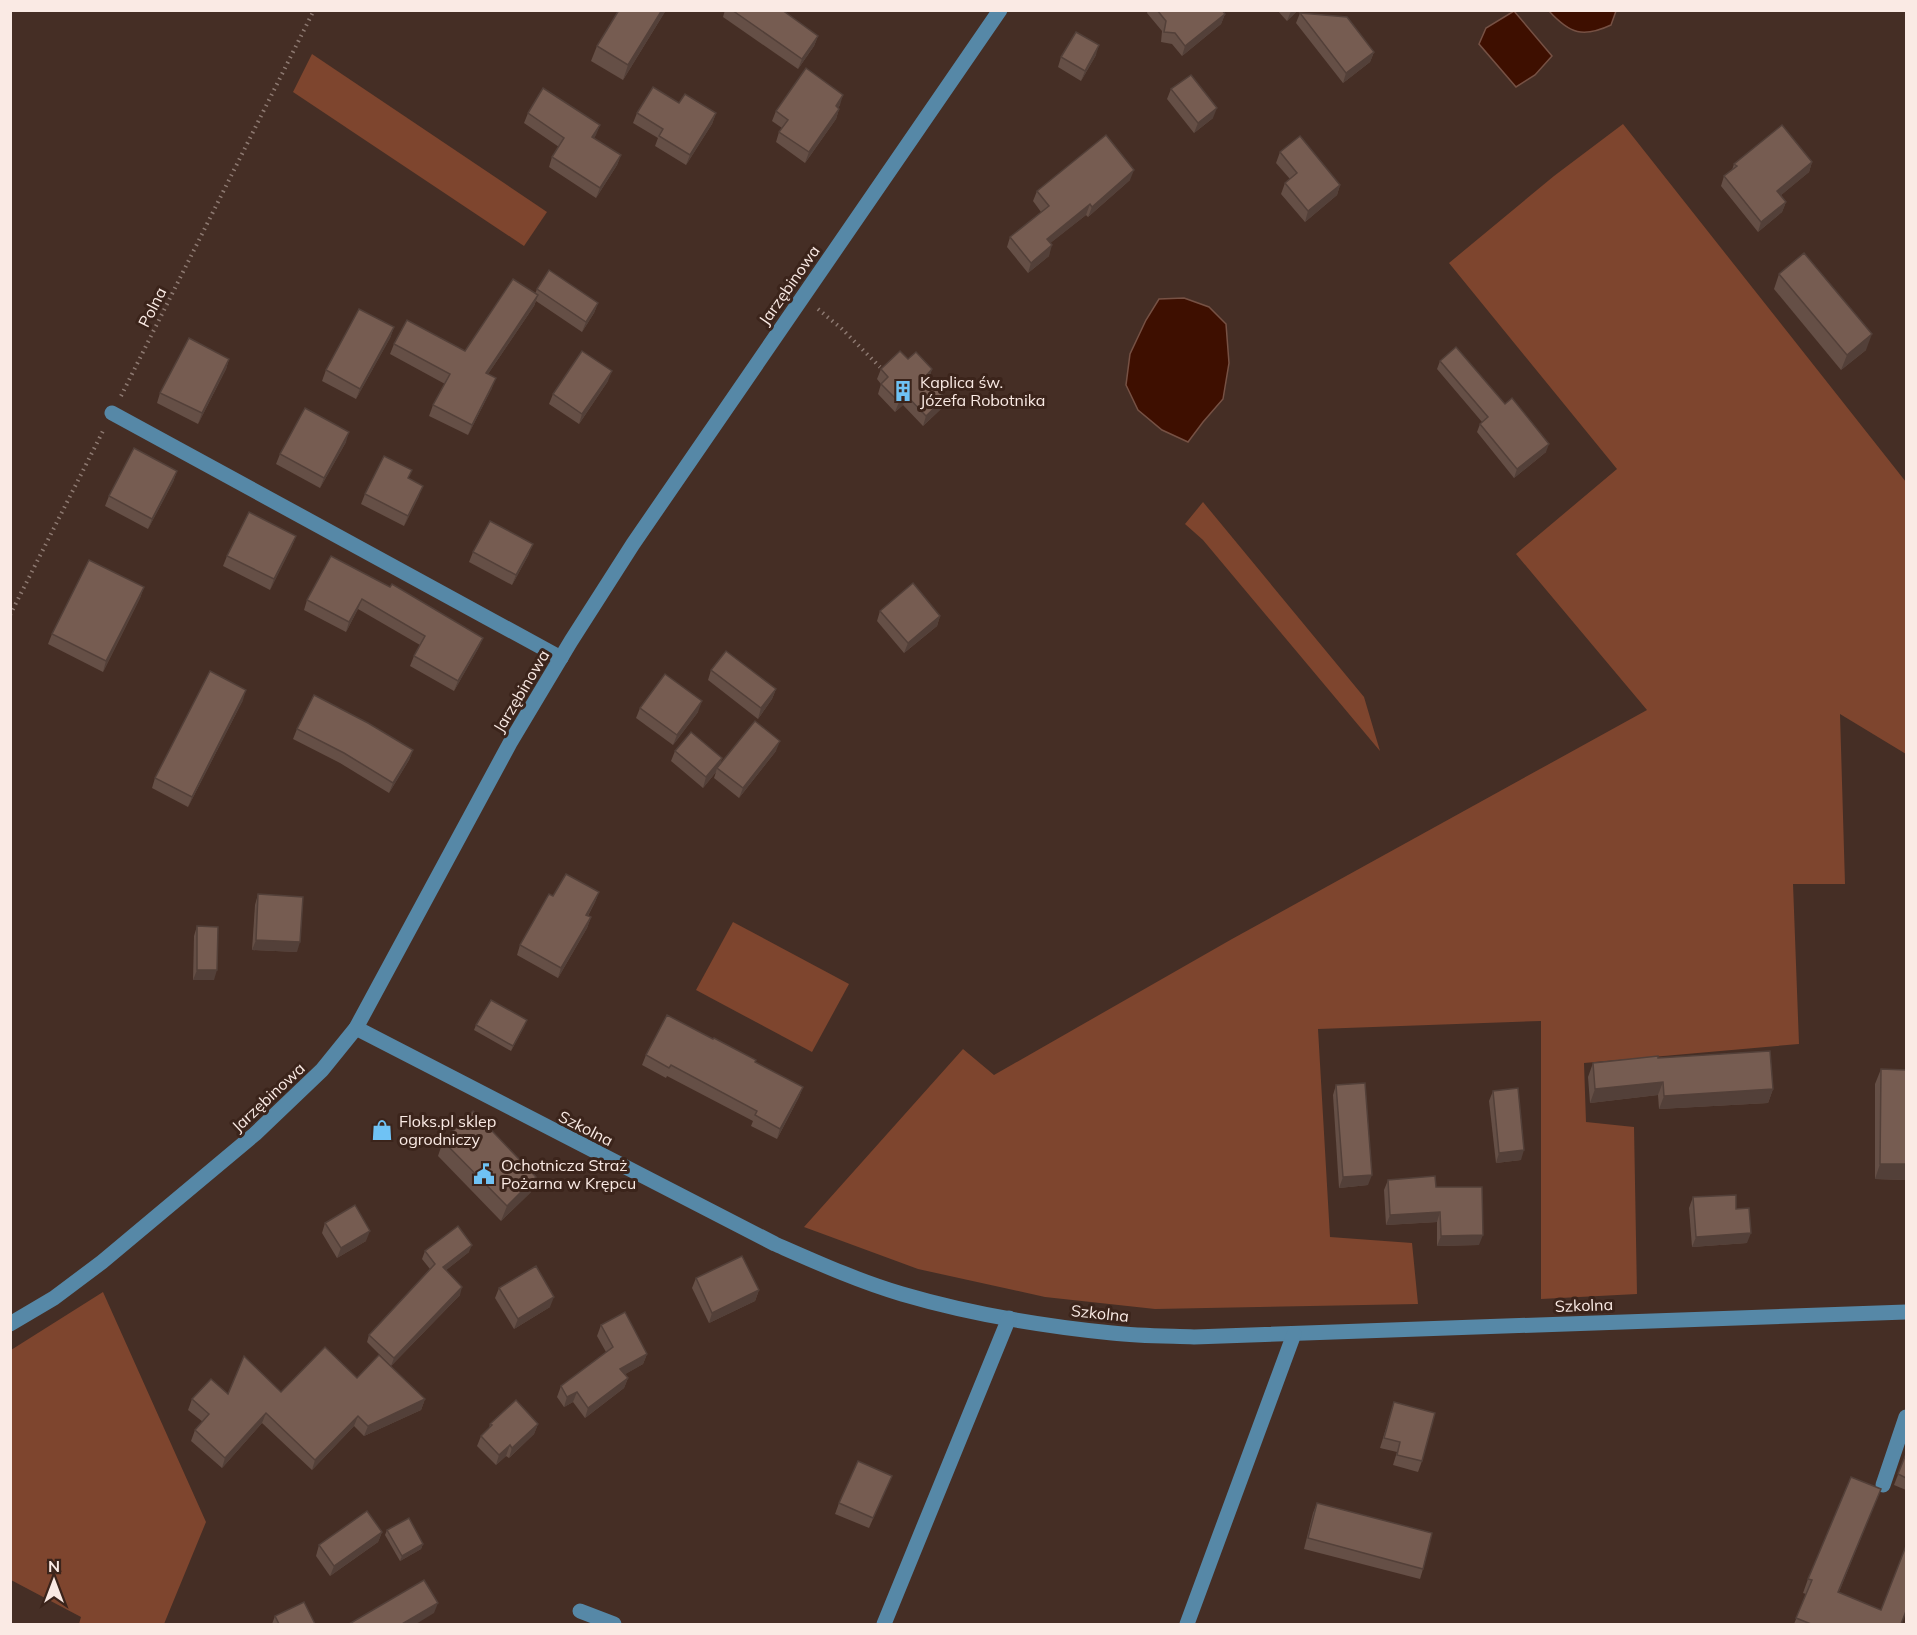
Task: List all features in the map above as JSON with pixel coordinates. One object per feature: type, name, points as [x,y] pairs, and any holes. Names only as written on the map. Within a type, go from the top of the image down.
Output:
[{"type":"street","name":"Jarzębinowa","points":[[10,1324],[54,1298],[102,1262],[255,1134],[322,1070],[356,1028],[510,743],[633,544],[1000,10]]},
{"type":"street","points":[[112,413],[561,658]]},
{"type":"street","name":"Szkolna","points":[[356,1028],[615,1163],[784,1248],[831,1269],[900,1293],[944,1305],[1009,1318],[1113,1333],[1194,1337],[1906,1312]]},
{"type":"street","points":[[884,1624],[1009,1318]]},
{"type":"street","points":[[1187,1624],[1294,1334]]},
{"type":"street","points":[[1883,1485],[1906,1417]]},
{"type":"street","points":[[580,1611],[614,1624]]},
{"type":"path","name":"Polna","points":[[10,615],[314,10]]},
{"type":"path","points":[[810,315],[815,307],[842,329],[880,367]]},
{"type":"shaded area","points":[[1514,11],[1552,56],[1535,75],[1516,87],[1479,44],[1486,28]]},
{"type":"shaded area","points":[[1549,11],[1616,11],[1611,25],[1592,32],[1577,32],[1564,25]]},
{"type":"shaded area","points":[[312,54],[547,212],[524,246],[293,92]]},
{"type":"shaded area","points":[[1623,124],[1906,482],[1906,754],[1840,714],[1845,884],[1793,884],[1799,1044],[1584,1063],[1586,1122],[1634,1127],[1637,1294],[1541,1299],[1541,1021],[1318,1029],[1330,1237],[1412,1243],[1418,1304],[1155,1309],[1045,1297],[918,1269],[804,1227],[963,1049],[994,1075],[1232,939],[1647,710],[1516,554],[1617,469],[1449,263],[1554,176]]},
{"type":"shaded area","points":[[1184,298],[1209,307],[1226,324],[1229,363],[1223,399],[1188,442],[1162,430],[1138,410],[1126,385],[1130,354],[1159,299]]},
{"type":"shaded area","points":[[1203,502],[1364,697],[1380,751],[1203,540],[1185,524]]},
{"type":"shaded area","points":[[733,922],[849,984],[812,1052],[696,990]]},
{"type":"shaded area","points":[[103,1292],[206,1522],[164,1624],[79,1624],[81,1617],[11,1580],[11,1350]]},
{"type":"building","points":[[619,10],[662,10],[628,65],[597,46]]},
{"type":"building","points":[[732,10],[782,10],[818,36],[802,59]]},
{"type":"building","points":[[1157,10],[1222,10],[1225,14],[1185,46],[1175,33],[1164,32],[1166,21]]},
{"type":"building","points":[[1300,13],[1347,17],[1374,52],[1346,73]]},
{"type":"building","points":[[1076,32],[1099,45],[1085,71],[1061,57]]},
{"type":"building","points":[[806,68],[843,95],[836,106],[839,109],[809,152],[779,132],[788,120],[776,111]]},
{"type":"building","points":[[1191,75],[1217,108],[1198,123],[1171,89]]},
{"type":"building","points":[[653,87],[679,103],[685,94],[716,113],[690,155],[659,136],[663,129],[637,113]]},
{"type":"building","points":[[543,88],[600,125],[592,137],[621,155],[600,188],[552,157],[564,138],[528,113]]},
{"type":"building","points":[[1782,125],[1812,162],[1777,191],[1786,202],[1761,222],[1724,176],[1737,166],[1734,164]]},
{"type":"building","points":[[1106,135],[1134,170],[1092,207],[1090,204],[1047,239],[1052,245],[1031,263],[1010,237],[1049,206],[1037,191]]},
{"type":"building","points":[[1300,136],[1340,185],[1308,211],[1285,183],[1297,173],[1280,152]]},
{"type":"building","points":[[1804,253],[1872,334],[1847,355],[1779,274]]},
{"type":"building","points":[[549,270],[598,303],[586,322],[537,289]]},
{"type":"building","points":[[513,279],[538,295],[486,373],[496,378],[472,425],[433,405],[450,374],[394,344],[407,320],[465,351]]},
{"type":"building","points":[[359,309],[394,327],[360,389],[326,370]]},
{"type":"building","points":[[189,338],[229,359],[202,413],[160,393]]},
{"type":"building","points":[[1456,347],[1505,404],[1512,398],[1549,444],[1517,469],[1480,424],[1488,417],[1440,361]]},
{"type":"building","points":[[582,351],[612,371],[582,414],[553,394]]},
{"type":"building","name":"Kaplica św. Józefa Robotnika","points":[[900,351],[908,359],[916,352],[932,369],[925,377],[945,398],[926,416],[906,395],[899,402],[881,384],[888,377],[881,369]]},
{"type":"building","points":[[305,408],[349,432],[324,478],[280,454]]},
{"type":"building","points":[[134,448],[177,471],[152,519],[109,496]]},
{"type":"building","points":[[384,456],[412,470],[408,478],[423,486],[408,516],[365,494]]},
{"type":"building","points":[[249,512],[296,536],[274,579],[227,556]]},
{"type":"building","points":[[490,521],[533,544],[516,575],[473,552]]},
{"type":"building","points":[[331,556],[390,587],[392,584],[483,638],[458,681],[414,656],[425,636],[362,599],[349,622],[307,600]]},
{"type":"building","points":[[89,560],[144,587],[106,661],[52,634]]},
{"type":"building","points":[[913,583],[940,616],[908,643],[880,611]]},
{"type":"building","points":[[726,651],[776,689],[761,708],[711,670]]},
{"type":"building","points":[[210,671],[246,690],[192,797],[155,778]]},
{"type":"building","points":[[665,674],[702,701],[677,735],[640,708]]},
{"type":"building","points":[[314,695],[413,750],[393,783],[344,753],[297,729]]},
{"type":"building","points":[[755,721],[780,741],[743,788],[717,768]]},
{"type":"building","points":[[691,732],[722,758],[706,777],[675,751]]},
{"type":"building","points":[[566,874],[599,892],[586,915],[591,917],[561,968],[520,945],[549,894],[553,896]]},
{"type":"building","points":[[258,894],[303,897],[300,942],[256,940]]},
{"type":"building","points":[[197,926],[218,927],[217,970],[197,970]]},
{"type":"building","points":[[491,1000],[527,1020],[513,1046],[476,1025]]},
{"type":"building","points":[[667,1015],[756,1060],[755,1062],[803,1087],[780,1129],[755,1115],[757,1111],[671,1065],[669,1068],[646,1055]]},
{"type":"building","points":[[1770,1051],[1773,1089],[1664,1096],[1663,1082],[1595,1089],[1593,1063],[1658,1056],[1658,1058]]},
{"type":"building","points":[[1881,1069],[1906,1070],[1906,1164],[1880,1164]]},
{"type":"building","points":[[1365,1083],[1372,1175],[1343,1177],[1336,1085]]},
{"type":"building","points":[[1518,1088],[1524,1150],[1499,1153],[1493,1091]]},
{"type":"building","name":"Ochotnicza Straż Pożarna w Krępcu","points":[[473,1111],[536,1177],[507,1206],[443,1141]]},
{"type":"building","points":[[1435,1176],[1436,1187],[1482,1187],[1483,1235],[1441,1236],[1440,1212],[1390,1215],[1388,1180]]},
{"type":"building","points":[[1736,1195],[1736,1209],[1749,1208],[1751,1233],[1696,1237],[1693,1197]]},
{"type":"building","points":[[355,1205],[370,1231],[341,1248],[325,1223]]},
{"type":"building","points":[[458,1226],[472,1245],[443,1267],[462,1287],[394,1358],[369,1335],[435,1264],[425,1251]]},
{"type":"building","points":[[742,1256],[759,1290],[712,1313],[696,1278]]},
{"type":"building","points":[[536,1266],[554,1297],[518,1319],[499,1288]]},
{"type":"building","points":[[625,1312],[647,1354],[620,1369],[628,1378],[588,1408],[577,1392],[567,1397],[561,1386],[613,1347],[601,1325]]},
{"type":"building","points":[[325,1347],[357,1378],[379,1355],[425,1399],[368,1426],[358,1416],[315,1460],[266,1413],[225,1458],[195,1430],[209,1414],[192,1399],[211,1379],[228,1394],[244,1356],[281,1392]]},
{"type":"building","points":[[516,1400],[538,1424],[512,1448],[510,1445],[499,1455],[481,1436],[492,1425],[490,1424]]},
{"type":"building","points":[[1394,1402],[1435,1413],[1422,1461],[1397,1455],[1400,1442],[1384,1438]]},
{"type":"building","points":[[1906,1454],[1906,1478],[1898,1474]]},
{"type":"building","points":[[858,1461],[892,1476],[873,1518],[839,1503]]},
{"type":"building","points":[[1851,1477],[1881,1489],[1838,1592],[1881,1610],[1906,1546],[1906,1611],[1901,1624],[1811,1624],[1796,1618],[1812,1580],[1808,1579]]},
{"type":"building","points":[[1317,1503],[1432,1533],[1423,1569],[1308,1538]]},
{"type":"building","points":[[367,1511],[382,1532],[334,1566],[319,1545]]},
{"type":"building","points":[[409,1518],[423,1544],[402,1556],[387,1530]]},
{"type":"building","points":[[424,1580],[438,1603],[402,1624],[349,1624]]},
{"type":"building","points":[[304,1602],[315,1624],[279,1624],[275,1616]]},
{"type":"place","name":"Kaplica św. Józefa Robotnika","points":[[903,391]]},
{"type":"place","name":"Floks.pl sklep ogrodniczy","points":[[382,1130]]},
{"type":"place","name":"Ochotnicza Straż Pożarna w Krępcu","points":[[484,1174]]}]
